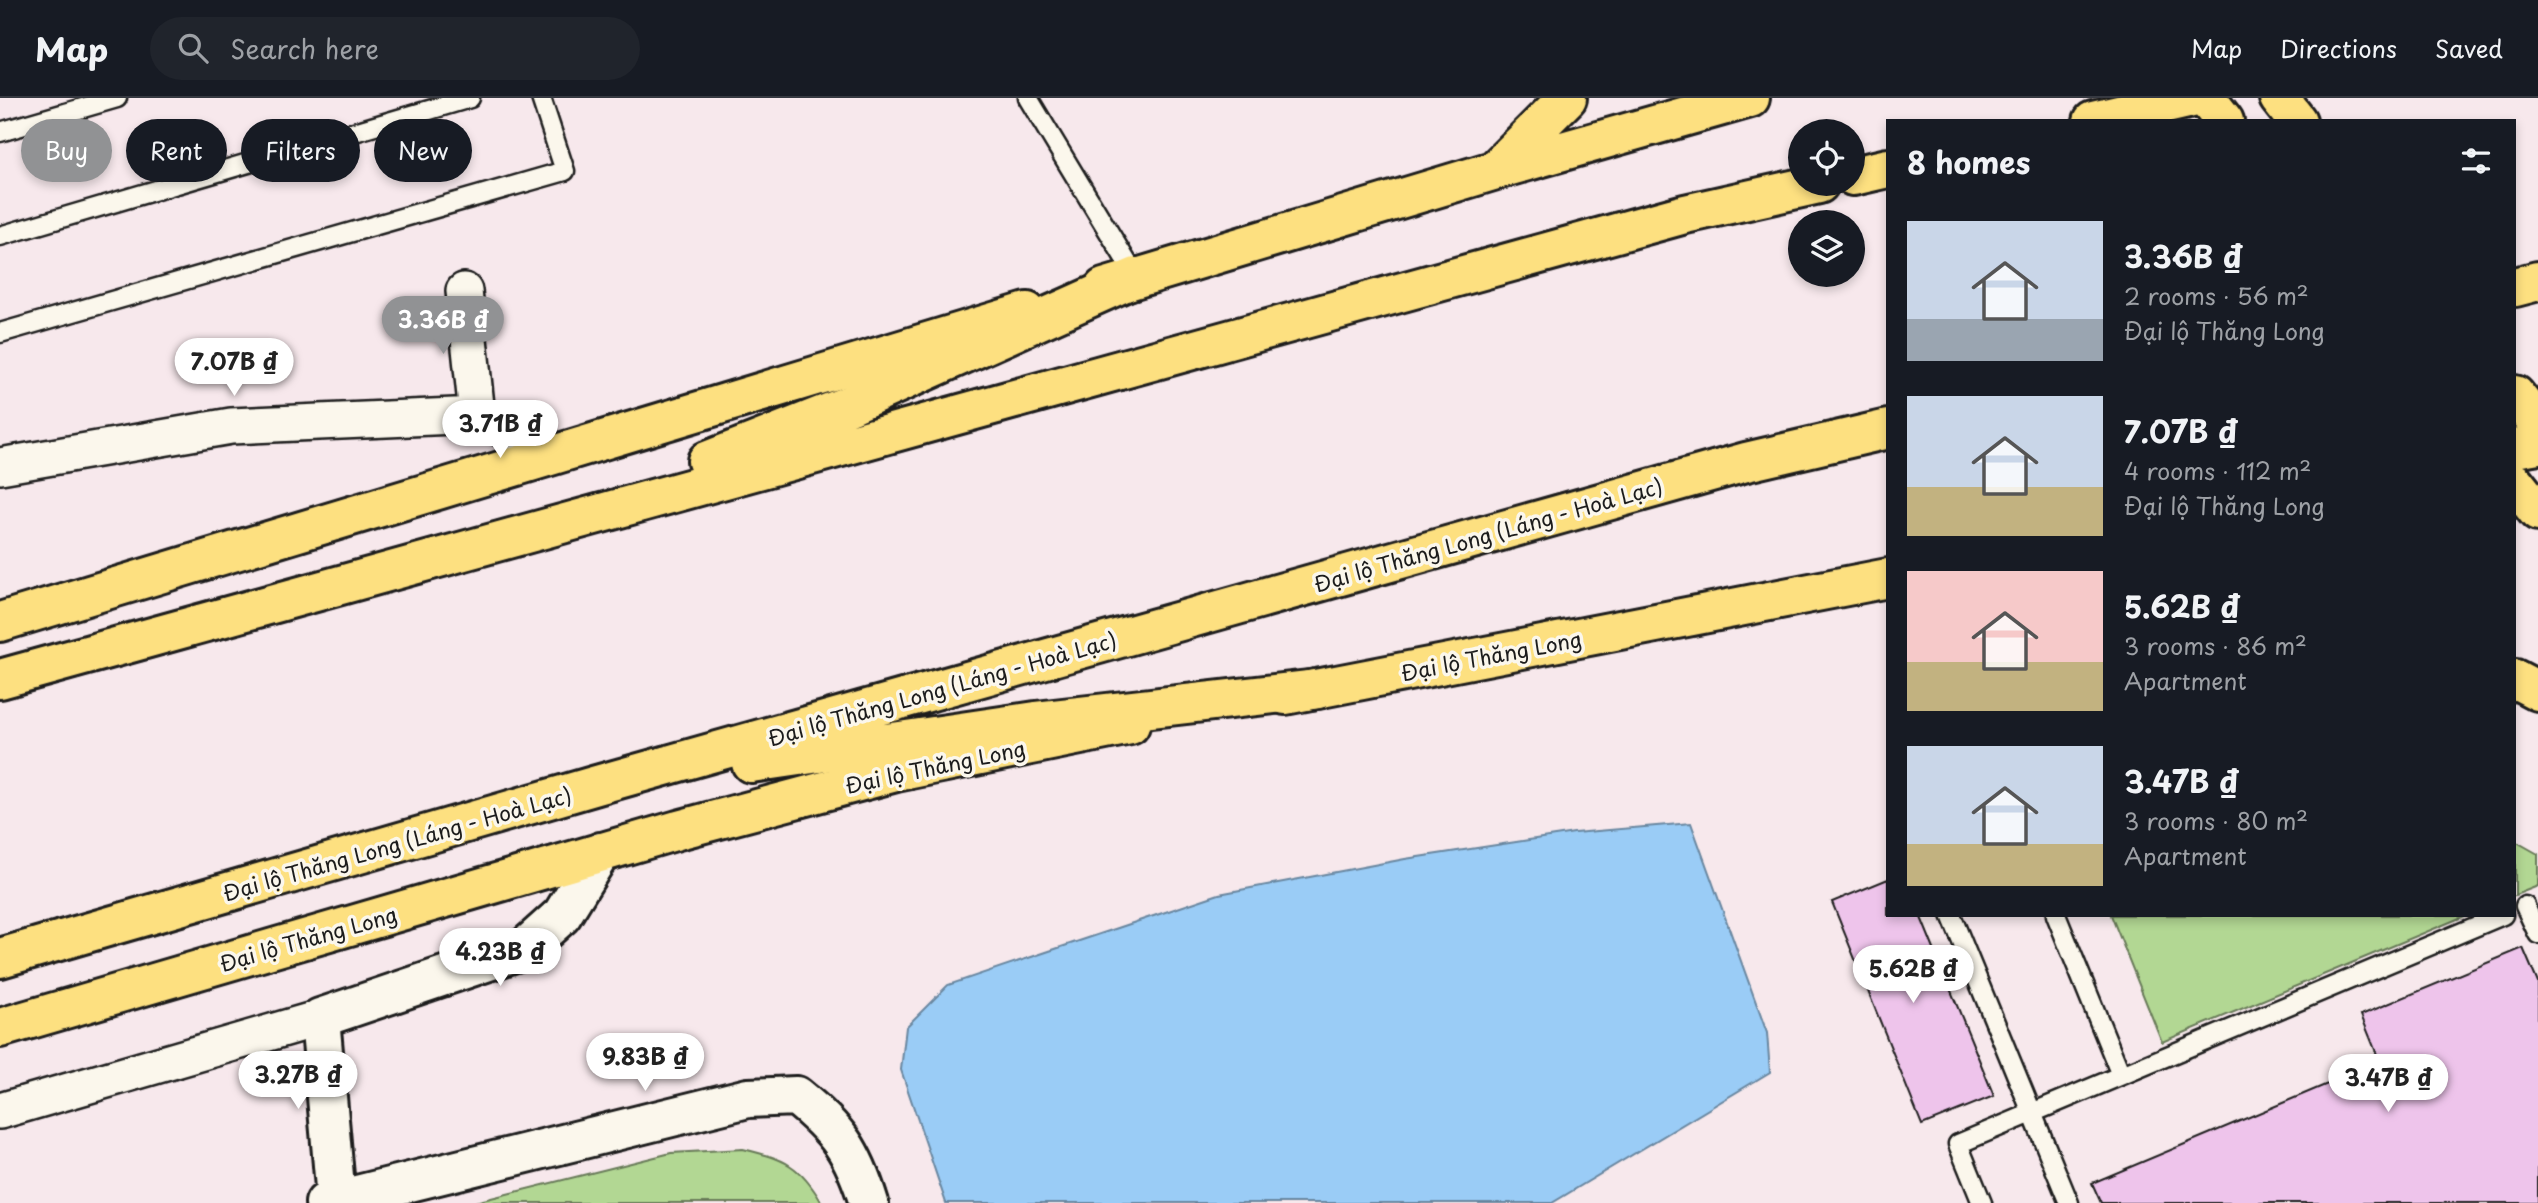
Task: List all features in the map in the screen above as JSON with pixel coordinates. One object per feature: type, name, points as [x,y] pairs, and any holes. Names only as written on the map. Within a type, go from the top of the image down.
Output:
[{"type":"main road","points":[[1496,170],[1567,98]]},
{"type":"main road","points":[[0,622],[550,455],[799,383],[1136,277],[1750,98]]},
{"type":"main road","points":[[2102,119],[2192,98]]},
{"type":"main road","points":[[2206,98],[2222,119]]},
{"type":"main road","points":[[2279,98],[2295,119]]},
{"type":"main road","points":[[1865,173],[1886,168]]},
{"type":"main road","points":[[0,679],[1685,214],[1788,191]]},
{"type":"main road","points":[[513,537],[854,403],[1136,277]]},
{"type":"main road","points":[[2516,286],[2538,281]]},
{"type":"main road","points":[[2516,396],[2538,424]]},
{"type":"main road","name":"Đại lộ Thăng Long (Láng - Hoà Lạc)","points":[[0,958],[597,785],[1746,461],[1886,429]]},
{"type":"main road","points":[[2516,448],[2538,443]]},
{"type":"main road","points":[[2516,484],[2538,512]]},
{"type":"main road","name":"Đại lộ Thăng Long","points":[[0,1028],[601,852],[896,772],[1886,578]]},
{"type":"main road","points":[[2516,680],[2538,691]]},
{"type":"main road","points":[[597,785],[1037,721],[1318,689]]},
{"type":"street","points":[[464,291],[477,415]]},
{"type":"street","points":[[0,466],[231,426],[477,415],[550,455]]},
{"type":"street","points":[[0,1111],[320,1018],[524,949],[562,915],[601,852]]},
{"type":"street","points":[[320,1018],[330,1201],[748,1098],[796,1096],[830,1124],[857,1165],[869,1203]]},
{"type":"lane","points":[[0,132],[117,98]]},
{"type":"lane","points":[[0,236],[470,98]]},
{"type":"lane","points":[[0,333],[565,171],[541,98]]},
{"type":"lane","points":[[1028,98],[1136,277]]},
{"type":"lane","points":[[2526,905],[2538,934]]},
{"type":"lane","points":[[1952,917],[2069,1203]]},
{"type":"lane","points":[[2057,917],[2121,1075]]},
{"type":"lane","points":[[1982,1203],[1958,1144],[2498,917]]},
{"type":"green space","points":[[2516,842],[2538,854],[2538,886],[2516,895]]},
{"type":"green space","points":[[2112,917],[2462,917],[2162,1042]]},
{"type":"green space","points":[[743,1149],[770,1156],[790,1166],[806,1180],[822,1203],[471,1203],[671,1153]]},
{"type":"water","points":[[1691,823],[1767,1033],[1770,1072],[1552,1203],[946,1203],[901,1070],[906,1027],[948,985],[1219,894],[1405,859],[1574,833]]},
{"type":"building","points":[[1886,880],[1886,917],[1921,917],[1994,1096],[1922,1125],[1832,902]]},
{"type":"building","points":[[2523,948],[2538,983],[2538,1203],[2101,1203],[2092,1183],[2380,1062],[2361,1015]]}]
